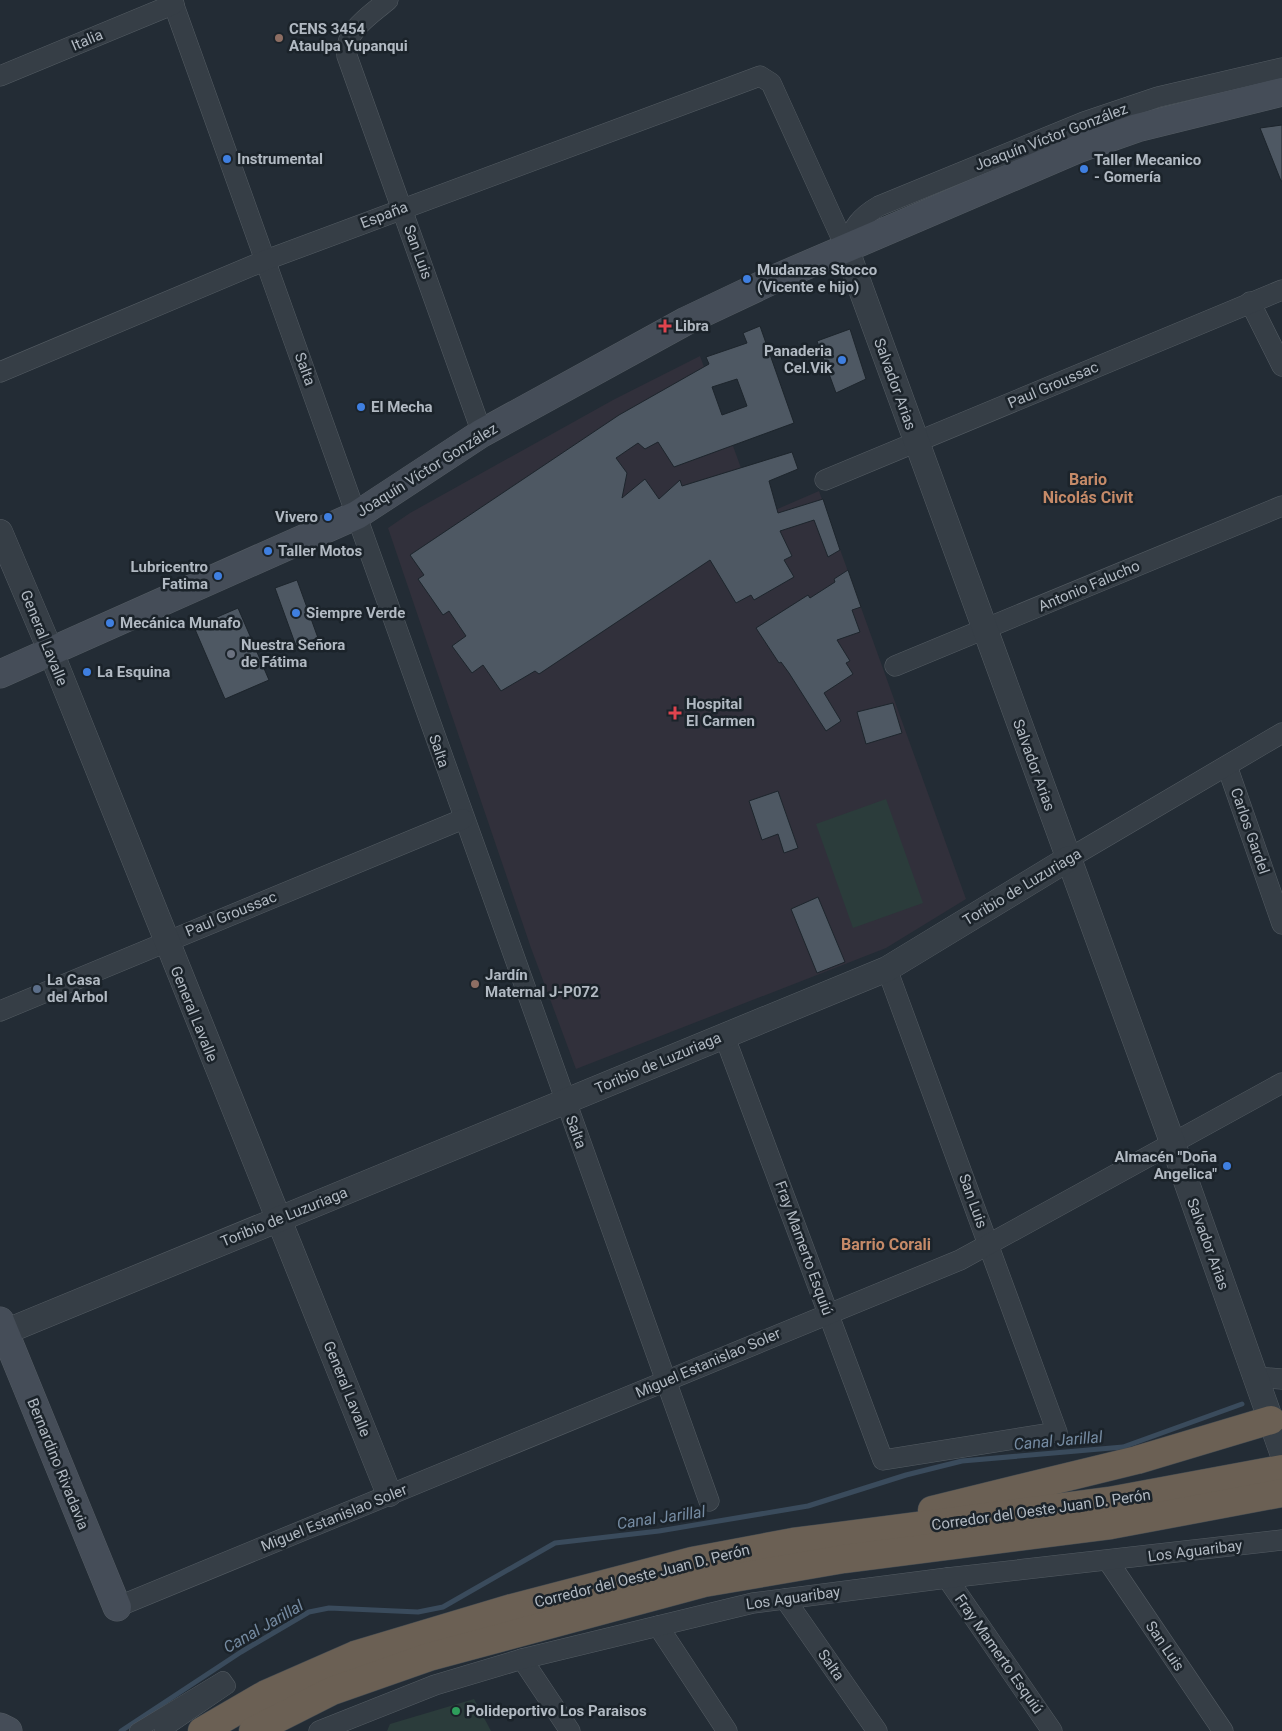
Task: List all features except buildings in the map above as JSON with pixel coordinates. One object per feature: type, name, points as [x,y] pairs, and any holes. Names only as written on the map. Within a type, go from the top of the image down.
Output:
[{"type":"highway","points":[[794,1542],[1137,1460],[1271,1420]]},
{"type":"highway","name":"Corredor del Oeste Juan D. Perón","points":[[253,1731],[332,1691],[420,1660],[488,1639],[704,1583],[844,1559],[1111,1525],[1265,1489],[1282,1469]]},
{"type":"highway","name":"Corredor del Oeste Juan D. Perón","points":[[202,1731],[266,1694],[355,1655],[408,1638],[692,1561],[794,1542],[1082,1505],[1265,1489]]},
{"type":"main road","name":"Joaquín Víctor González","points":[[0,674],[357,515],[482,434],[686,321],[846,248],[1062,154],[1116,135],[1191,113],[1282,92]]},
{"type":"main road","name":"Bernardino Rivadavia","points":[[1,1329],[117,1607]]},
{"type":"main road","points":[[0,1727],[8,1731]]},
{"type":"street","name":"San Luis","points":[[388,0],[353,32],[348,39],[346,51],[482,434]]},
{"type":"street","name":"Italia","points":[[0,76],[173,2]]},
{"type":"street","name":"Salta","points":[[173,2],[357,515],[463,818],[709,1501]]},
{"type":"street","name":"Joaquín Víctor González","points":[[846,248],[852,229],[858,220],[888,202],[1092,119],[1158,97],[1282,68]]},
{"type":"street","name":"España","points":[[0,372],[266,260],[402,208],[760,76],[771,83]]},
{"type":"street","name":"Salvador Arias","points":[[771,83],[846,248],[1173,1144],[1282,1452]]},
{"type":"street","name":"Paul Groussac","points":[[825,480],[1282,290]]},
{"type":"street","points":[[1250,302],[1282,366]]},
{"type":"street","name":"Antonio Falucho","points":[[895,666],[1282,506]]},
{"type":"street","name":"General Lavalle","points":[[0,532],[390,1494]]},
{"type":"street","name":"Toribio de Luzuriaga","points":[[1,1329],[278,1220],[887,969],[1068,859],[1282,733]]},
{"type":"street","name":"Carlos Gardel","points":[[1228,766],[1282,924]]},
{"type":"street","name":"Paul Groussac","points":[[0,1011],[463,818]]},
{"type":"street","name":"San Luis","points":[[883,1460],[1057,1432],[887,969]]},
{"type":"street","name":"Fray Mamerto Esquiú","points":[[724,1035],[883,1460]]},
{"type":"street","name":"Miguel Estanislao Soler","points":[[117,1607],[960,1260],[989,1246],[1282,1083]]},
{"type":"street","points":[[1255,1377],[1282,1379]]},
{"type":"street","name":"Los Aguaribay","points":[[319,1731],[347,1726],[435,1685],[522,1659],[753,1603],[947,1578],[1282,1540]]},
{"type":"street","name":"San Luis","points":[[1108,1561],[1223,1731]]},
{"type":"street","name":"Fray Mamerto Esquiú","points":[[947,1578],[1052,1731]]},
{"type":"street","name":"Salta","points":[[785,1599],[877,1731]]},
{"type":"street","points":[[658,1626],[727,1731]]},
{"type":"street","points":[[522,1659],[570,1731]]},
{"type":"street","points":[[137,1731],[223,1679],[228,1686],[162,1731]]},
{"type":"shaded area","name":"Hospital El Carmen","points":[[700,356],[759,517],[819,491],[966,899],[886,948],[576,1069],[531,948],[388,528],[410,513],[613,400]]},
{"type":"shaded area","points":[[886,799],[923,903],[853,928],[816,824]]},
{"type":"shaded area","name":"Polideportivo Los Paraisos","points":[[474,1699],[491,1731],[387,1731],[390,1724]]},
{"type":"waterway","name":"Canal Jarillal","points":[[121,1731],[241,1652],[309,1612],[329,1608],[418,1612],[443,1607],[555,1543],[659,1531],[808,1506],[906,1475],[962,1461],[1123,1447],[1242,1404]]},
{"type":"place","name":"CENS 3454 Ataulpa Yupanqui","points":[[279,38]]},
{"type":"place","name":"Instrumental","points":[[227,159]]},
{"type":"place","name":"Taller Mecanico - Gomería","points":[[1084,169]]},
{"type":"place","name":"Mudanzas Stocco (Vicente e hijo)","points":[[747,279]]},
{"type":"place","name":"Libra","points":[[665,326]]},
{"type":"place","name":"Panaderia Cel.Vik","points":[[842,360]]},
{"type":"place","name":"El Mecha","points":[[361,407]]},
{"type":"place","name":"Vivero","points":[[328,517]]},
{"type":"place","name":"Taller Motos","points":[[268,551]]},
{"type":"place","name":"Lubricentro Fatima","points":[[218,576]]},
{"type":"place","name":"Siempre Verde","points":[[296,613]]},
{"type":"place","name":"Mecánica Munafo","points":[[110,623]]},
{"type":"place","name":"Nuestra Señora de Fátima","points":[[231,654]]},
{"type":"place","name":"La Esquina","points":[[87,672]]},
{"type":"place","name":"Hospital El Carmen","points":[[675,713]]},
{"type":"place","name":"Jardín Maternal J-P072","points":[[475,984]]},
{"type":"place","name":"La Casa del Arbol","points":[[37,989]]},
{"type":"place","name":"Almacén \"Doña Angelica\"","points":[[1227,1166]]},
{"type":"place","name":"Polideportivo Los Paraisos","points":[[456,1711]]},
{"type":"district","name":"Bario Nicolás Civit","points":[[1088,488]]},
{"type":"district","name":"Barrio Corali","points":[[886,1244]]}]
